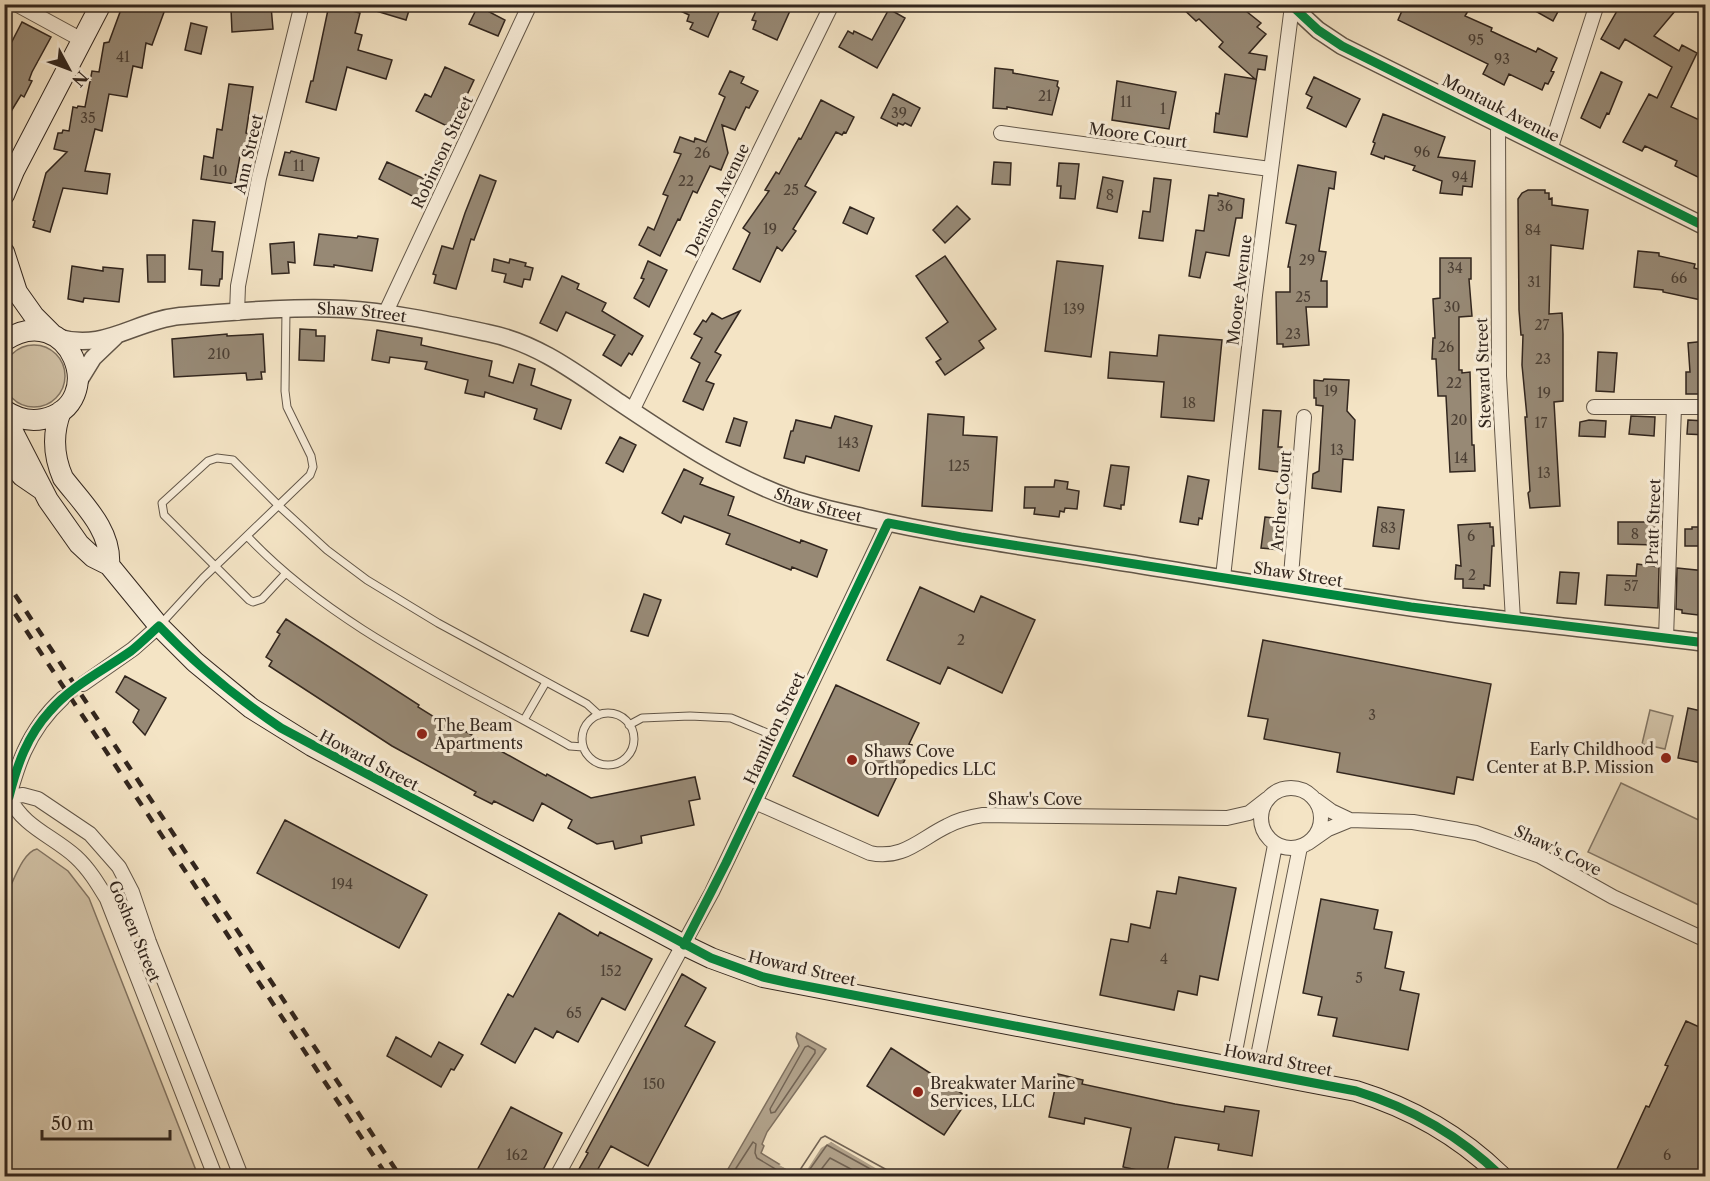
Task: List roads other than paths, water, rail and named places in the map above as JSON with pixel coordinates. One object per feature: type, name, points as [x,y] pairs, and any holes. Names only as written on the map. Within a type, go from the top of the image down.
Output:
[{"type":"main road","points":[[4,195],[14,171],[101,4]]},
{"type":"main road","points":[[4,252],[17,292],[34,316],[72,352],[78,372],[77,384],[69,403],[61,411],[42,420],[20,419],[7,412]]},
{"type":"main road","points":[[5,340],[14,318],[17,292]]},
{"type":"main road","points":[[5,340],[25,331],[36,330],[54,335]]},
{"type":"main road","points":[[61,411],[54,445],[58,467],[63,478],[106,536],[110,555],[109,565]]},
{"type":"main road","name":"Howard Street","points":[[7,412],[12,430],[57,515],[79,544],[93,557],[109,565],[159,626],[223,686],[281,728],[684,945],[711,958],[763,977],[1356,1091],[1401,1107],[1430,1122],[1463,1143],[1501,1176]]},
{"type":"main road","points":[[4,454],[22,476],[44,491]]},
{"type":"street","points":[[16,4],[82,40]]},
{"type":"street","name":"Ann Street","points":[[237,313],[238,286],[259,178],[302,4]]},
{"type":"street","name":"Robinson Street","points":[[385,314],[530,4]]},
{"type":"street","name":"Denison Avenue","points":[[632,411],[832,4]]},
{"type":"street","points":[[1550,150],[1597,4]]},
{"type":"street","name":"Montauk Avenue","points":[[1291,5],[1318,30],[1342,46],[1706,227]]},
{"type":"street","name":"Moore Avenue","points":[[1223,578],[1291,5]]},
{"type":"street","name":"Steward Street","points":[[1498,124],[1499,376],[1502,460],[1513,620]]},
{"type":"street","name":"Moore Court","points":[[1001,133],[1270,170]]},
{"type":"street","name":"Shaw Street","points":[[77,384],[93,358],[116,336],[159,319],[286,310],[339,309],[385,314],[482,331],[523,342],[556,359],[632,411],[718,465],[798,501],[961,537],[1223,578],[1422,609],[1706,643]]},
{"type":"street","name":"Shaw Street","points":[[54,335],[86,342],[116,336]]},
{"type":"street","points":[[1594,407],[1706,407]]},
{"type":"street","name":"Pratt Street","points":[[1666,638],[1674,407]]},
{"type":"street","name":"Archer Court","points":[[1290,588],[1304,417]]},
{"type":"street","name":"Hamilton Street","points":[[557,1176],[712,892],[888,522]]},
{"type":"street","points":[[83,684],[133,649],[159,626]]},
{"type":"street","points":[[4,815],[7,796],[26,745],[39,724],[63,698]]},
{"type":"street","points":[[1255,1071],[1304,845],[1319,830],[1321,822],[1321,813],[1313,797],[1298,789],[1290,788],[1274,793],[1267,799],[1261,815],[1264,832],[1275,844],[1283,848],[1304,845]]},
{"type":"street","name":"Goshen Street","points":[[7,796],[23,795],[38,799],[90,834],[119,867],[132,892],[153,953],[241,1176]]},
{"type":"street","name":"Goshen Street","points":[[7,796],[21,817],[76,858],[98,884],[106,899],[215,1176]]},
{"type":"street","name":"Shaw's Cove","points":[[1313,797],[1331,811],[1350,820],[1413,822],[1445,826],[1509,843],[1540,856],[1613,897],[1706,940]]},
{"type":"street","name":"Shaw's Cove","points":[[1227,818],[1249,813],[1267,799]]},
{"type":"street","name":"Shaw's Cove","points":[[755,802],[870,853],[880,855],[899,853],[947,825],[983,815],[1227,818],[1248,823],[1264,832]]},
{"type":"street","name":"Shaw's Cove","points":[[1304,845],[1350,820]]},
{"type":"street","points":[[1232,1067],[1275,844]]},
{"type":"lane","points":[[159,626],[215,567],[310,475],[313,467],[311,456],[287,407],[285,391],[286,310]]},
{"type":"lane","points":[[286,573],[262,599],[253,602],[164,515],[162,503],[208,461],[225,458],[233,460],[327,550],[367,580],[438,623],[587,704],[599,716]]},
{"type":"lane","points":[[248,537],[272,562],[343,616],[440,675],[570,746],[583,747]]},
{"type":"lane","points":[[524,720],[546,682]]},
{"type":"lane","points":[[611,713],[629,724],[634,736],[633,745],[630,753],[617,763],[609,765],[593,760],[587,754],[582,738],[588,723],[599,716],[611,713]]},
{"type":"lane","points":[[629,724],[642,718],[690,716],[731,718],[784,740]]},
{"type":"water","points":[[797,1033],[826,1049],[767,1132],[761,1153],[792,1172],[816,1135],[909,1176],[724,1176],[799,1046]]},
{"type":"tunnel","points":[[63,698],[83,684]]},
{"type":"railway","points":[[4,578],[400,1176]]},
{"type":"railway","points":[[4,597],[387,1176]]},
{"type":"place","name":"The Beam Apartments","points":[[422,734]]},
{"type":"place","name":"Early Childhood Center at B.P. Mission","points":[[1666,758]]},
{"type":"place","name":"Shaws Cove Orthopedics LLC","points":[[852,760]]},
{"type":"place","name":"Breakwater Marine Services, LLC","points":[[918,1092]]}]
